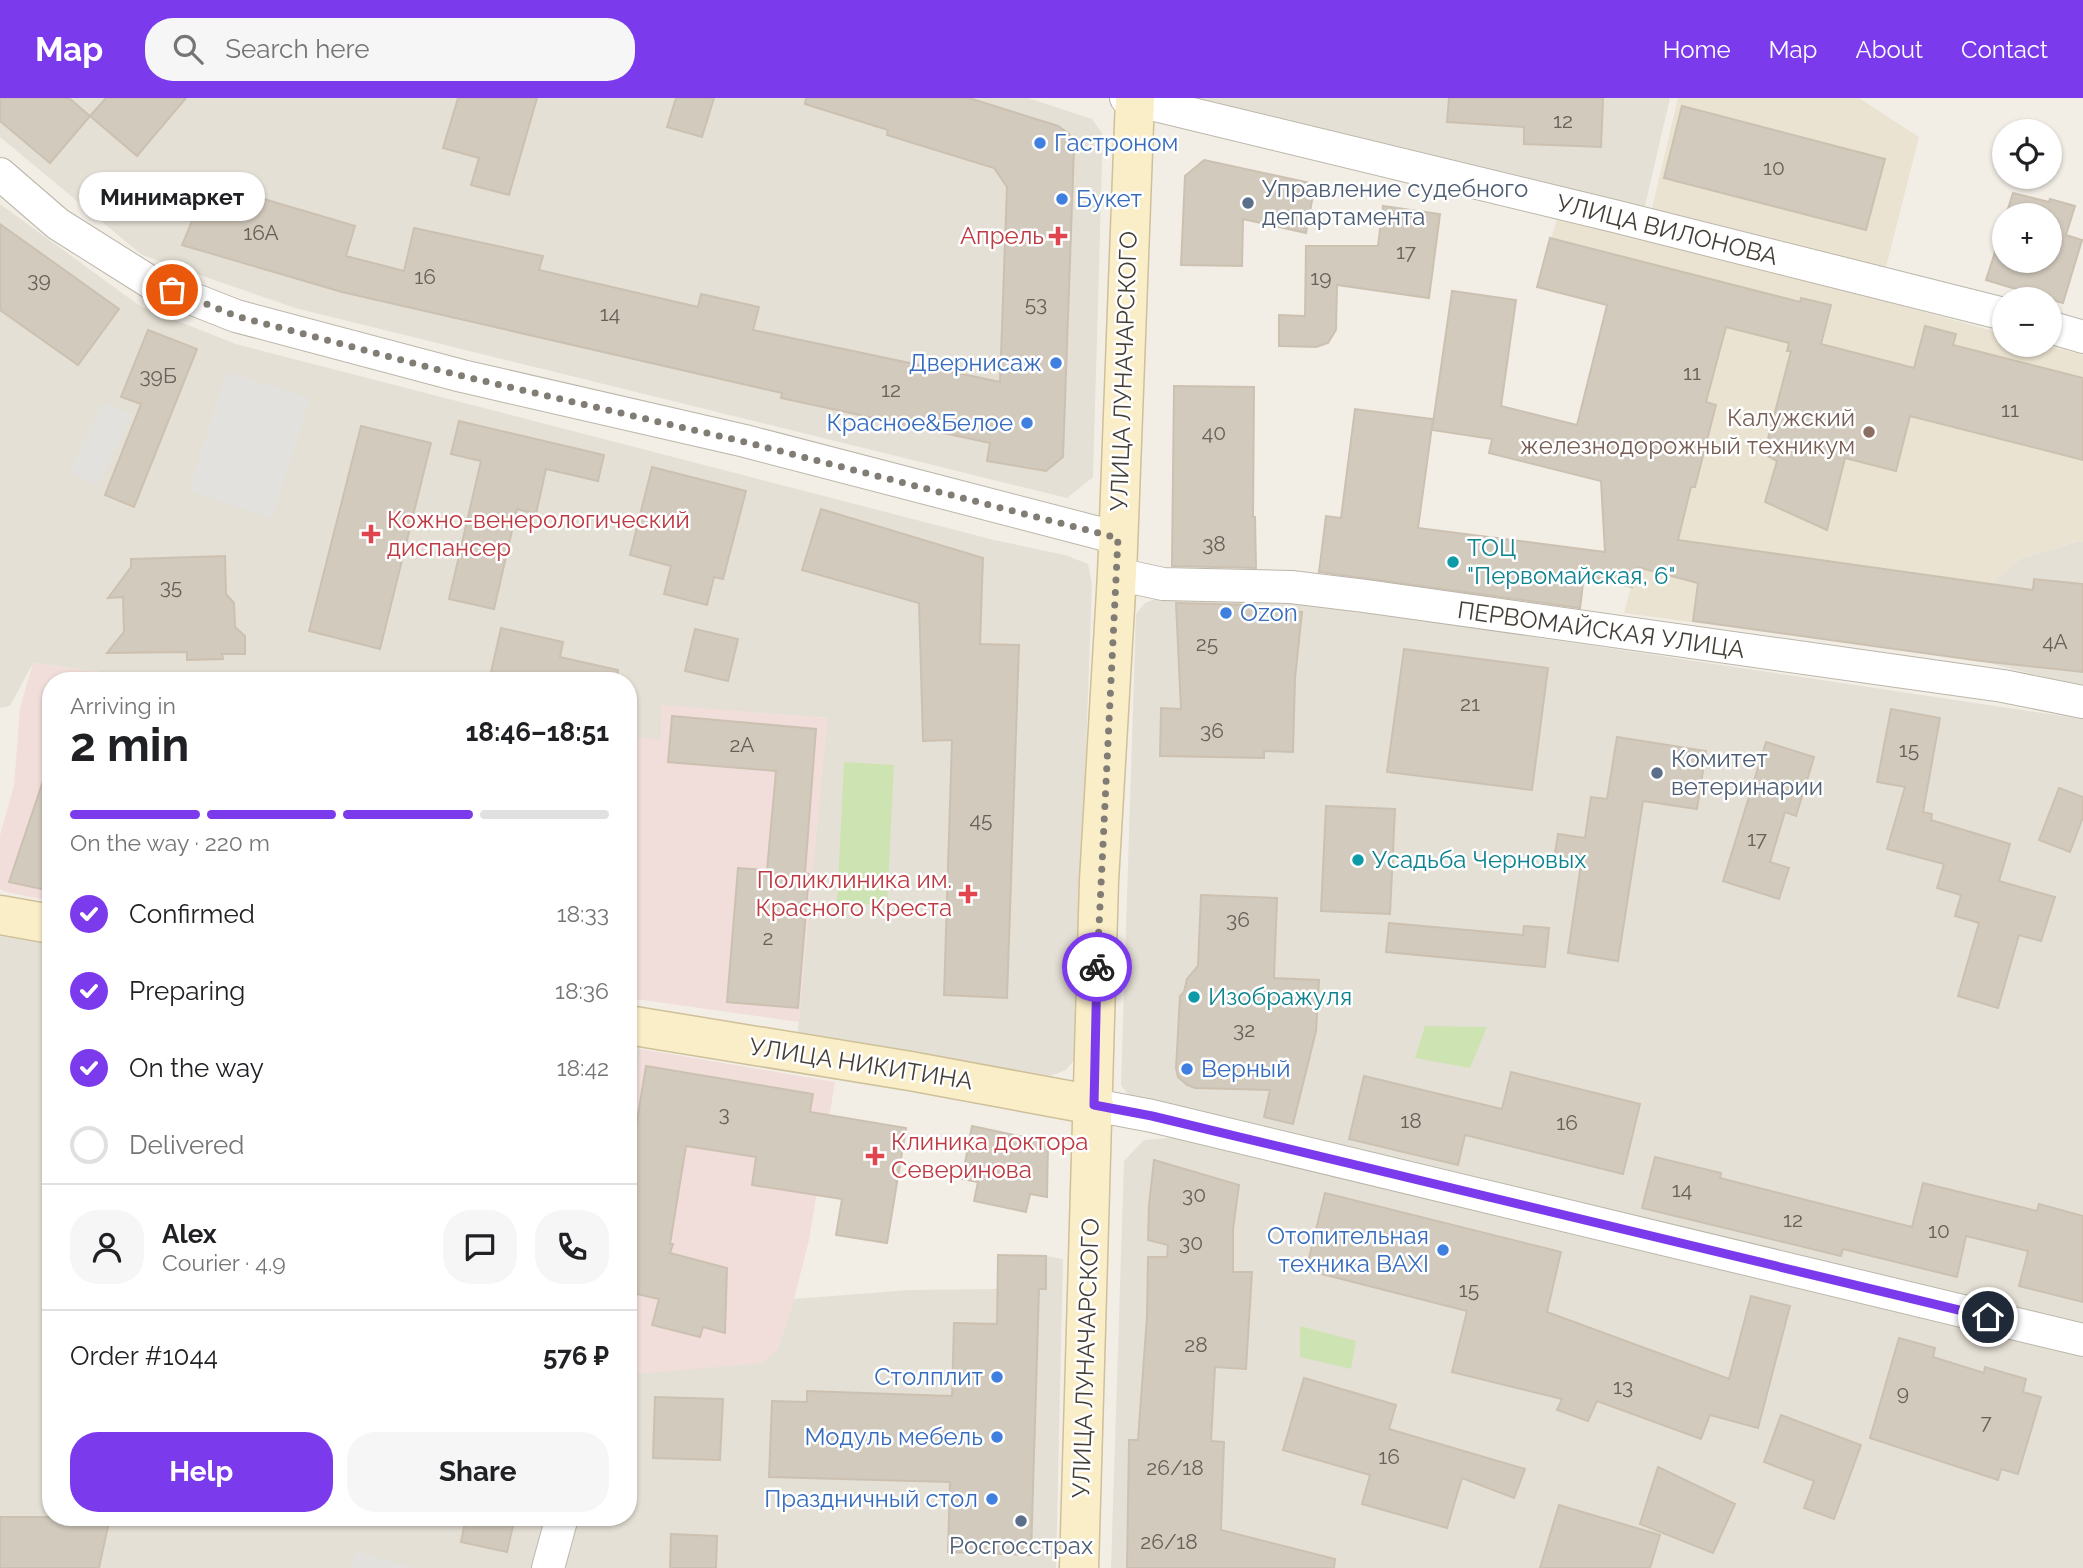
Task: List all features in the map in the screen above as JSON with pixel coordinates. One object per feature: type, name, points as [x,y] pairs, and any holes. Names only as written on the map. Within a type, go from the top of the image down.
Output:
[{"type":"main road","name":"УЛИЦА ЛУНАЧАРСКОГО","points":[[1079,1568],[1100,881],[1117,556],[1132,99]]},
{"type":"main road","points":[[0,915],[42,922]]},
{"type":"main road","name":"УЛИЦА НИКИТИНА","points":[[637,1027],[910,1071],[1094,1105]]},
{"type":"street","name":"УЛИЦА ВИЛОНОВА","points":[[1132,99],[1992,311]]},
{"type":"street","name":"ПЕРВОМАЙСКАЯ УЛИЦА","points":[[0,174],[58,224],[150,282],[236,316],[462,376],[745,442],[1117,556],[1163,584],[1291,587],[1366,596],[2003,686],[2083,702]]},
{"type":"street","points":[[2062,331],[2083,337]]},
{"type":"street","points":[[1094,1105],[1152,1116],[2083,1340]]},
{"type":"street","points":[[548,1568],[560,1526]]},
{"type":"shaded area","points":[[0,98],[1028,98],[1092,119],[1102,133],[1093,477],[1067,498],[295,308],[142,255],[0,137]]},
{"type":"shaded area","points":[[1196,98],[1670,98],[1644,210]]},
{"type":"shaded area","name":"Калужский железнодорожный техникум","points":[[1678,98],[1859,98],[1919,137],[1878,299],[1992,331],[1992,357],[2062,357],[2062,350],[2083,355],[2083,542],[2078,541],[2021,558],[1991,584],[1981,661],[1624,613],[1651,512],[1683,324],[1537,287],[1557,219],[1645,238]]},
{"type":"shaded area","points":[[0,204],[140,306],[236,344],[994,540],[1065,555],[1088,564],[1092,584],[1075,1059],[1066,1070],[1050,1076],[797,1040],[827,718],[662,706],[661,741],[637,738],[637,672],[102,672],[33,663],[10,706],[0,708]]},
{"type":"shaded area","points":[[227,372],[310,398],[272,518],[189,491]]},
{"type":"shaded area","points":[[103,402],[132,415],[98,485],[69,471]]},
{"type":"shaded area","points":[[2083,542],[2083,687],[1981,661],[1991,584],[2021,558]]},
{"type":"shaded area","points":[[1173,592],[1306,603],[2083,719],[2083,1328],[1128,1095],[1121,1085],[1136,614],[1145,603]]},
{"type":"shaded area","points":[[33,663],[100,672],[42,672],[42,899],[0,889],[0,835],[14,786],[20,708]]},
{"type":"shaded area","points":[[662,705],[827,718],[799,1022],[637,999],[637,738],[661,740]]},
{"type":"shaded area","points":[[0,936],[42,943],[42,1526],[637,1526],[637,1319],[777,1350],[794,1299],[910,1290],[997,1289],[998,1255],[1063,1259],[1056,1568],[0,1568]]},
{"type":"shaded area","points":[[637,1048],[641,1049],[637,1074]]},
{"type":"shaded area","points":[[641,1049],[835,1082],[809,1240],[794,1299],[777,1350],[763,1363],[637,1374],[637,1074]]},
{"type":"shaded area","points":[[1181,1137],[2083,1352],[2083,1568],[1111,1568],[1124,1161],[1144,1140]]},
{"type":"shaded area","points":[[356,1552],[415,1568],[352,1568]]},
{"type":"green space","points":[[844,762],[894,765],[887,905],[837,903]]},
{"type":"green space","points":[[1425,1026],[1487,1027],[1470,1068],[1415,1058]]},
{"type":"green space","points":[[1300,1326],[1356,1341],[1351,1369],[1300,1357]]},
{"type":"building","points":[[0,98],[69,98],[90,116],[50,163],[0,121]]},
{"type":"building","points":[[106,98],[186,98],[137,156],[90,116]]},
{"type":"building","points":[[458,98],[537,98],[509,195],[471,185],[479,158],[443,148]]},
{"type":"building","points":[[676,98],[714,98],[702,137],[667,127]]},
{"type":"building","points":[[806,98],[969,98],[1058,126],[1069,134],[1074,148],[1063,457],[1046,471],[987,461],[990,443],[781,398],[782,393],[342,292],[182,245],[193,219],[176,210],[186,176],[355,226],[346,256],[404,271],[414,228],[543,256],[539,270],[698,307],[701,294],[759,307],[753,330],[1000,382],[1007,187],[994,168],[887,135],[888,130],[805,104]]},
{"type":"building","points":[[1449,98],[1603,98],[1601,147],[1524,144],[1524,127],[1447,122]]},
{"type":"building","points":[[1682,106],[1885,159],[1866,230],[1664,178]]},
{"type":"building","name":"Управление судебного департамента","points":[[1204,160],[1315,184],[1306,233],[1243,219],[1242,266],[1181,265],[1185,176]]},
{"type":"building","points":[[2013,193],[2049,202],[2050,199],[2075,206],[2066,235],[2082,240],[2063,303],[2062,287],[2009,287],[1986,280],[1992,261],[1992,273],[2062,273],[2062,203],[2010,203]]},
{"type":"building","points":[[1383,206],[1440,214],[1429,298],[1337,285],[1336,330],[1328,343],[1316,347],[1279,346],[1279,315],[1305,316],[1306,246],[1378,246]]},
{"type":"building","points":[[0,224],[119,309],[78,365],[0,310]]},
{"type":"building","points":[[1550,238],[1800,302],[1801,298],[1831,305],[1821,344],[1914,368],[1925,326],[1956,334],[1953,345],[2083,378],[2083,460],[1910,416],[1896,471],[1845,458],[1827,530],[1765,502],[1777,461],[1764,454],[1791,351],[1787,351],[1789,343],[1726,327],[1706,402],[1716,405],[1678,540],[2033,590],[2034,579],[2083,584],[2083,672],[1981,661],[1693,621],[1698,583],[1637,567],[1632,587],[1584,575],[1580,608],[1319,572],[1326,516],[1341,518],[1355,409],[1433,419],[1418,528],[1605,552],[1601,481],[1489,453],[1492,439],[1432,430],[1452,291],[1516,300],[1501,406],[1577,425],[1607,305],[1537,287]]},
{"type":"building","points":[[148,330],[197,349],[134,507],[105,495],[141,404],[121,397]]},
{"type":"building","points":[[1174,386],[1254,387],[1253,517],[1256,568],[1172,566]]},
{"type":"building","points":[[459,421],[604,455],[598,481],[546,469],[536,514],[517,509],[494,609],[449,599],[481,461],[451,454]]},
{"type":"building","name":"Кожно-венерологический диспансер","points":[[361,426],[431,443],[380,649],[309,631]]},
{"type":"building","points":[[652,467],[746,491],[723,579],[714,577],[707,605],[664,594],[671,566],[630,555]]},
{"type":"building","points":[[821,509],[983,558],[980,644],[1019,645],[1007,998],[944,995],[952,740],[923,741],[919,603],[802,570]]},
{"type":"building","points":[[225,556],[226,594],[234,603],[235,627],[245,636],[245,654],[222,654],[223,659],[187,660],[187,652],[107,653],[124,632],[123,597],[108,598],[131,567],[131,559]]},
{"type":"building","points":[[1176,603],[1256,605],[1256,608],[1302,612],[1295,678],[1293,752],[1264,751],[1264,758],[1160,756],[1161,708],[1181,709]]},
{"type":"building","points":[[501,628],[563,642],[560,657],[618,670],[618,672],[491,672]]},
{"type":"building","points":[[695,629],[738,639],[728,681],[685,671]]},
{"type":"building","points":[[1404,649],[1548,668],[1532,790],[1387,772]]},
{"type":"building","points":[[1891,709],[1940,718],[1923,812],[1932,814],[1931,820],[2010,844],[1999,881],[2055,897],[2041,941],[2019,935],[1998,1008],[1958,996],[1979,923],[1955,916],[1961,895],[1937,888],[1944,864],[1887,849],[1905,787],[1877,782]]},
{"type":"building","points":[[672,716],[816,729],[805,873],[809,874],[798,1008],[727,1002],[738,868],[767,870],[776,771],[668,762]]},
{"type":"building","points":[[1617,737],[1706,751],[1697,809],[1643,801],[1618,961],[1568,953],[1581,864],[1554,860],[1558,834],[1585,838],[1591,797],[1607,799]]},
{"type":"building","points":[[1766,742],[1814,757],[1796,816],[1785,812],[1770,862],[1789,868],[1779,899],[1723,881]]},
{"type":"building","points":[[42,784],[42,889],[9,882]]},
{"type":"building","points":[[2059,788],[2083,797],[2083,817],[2070,852],[2039,840]]},
{"type":"building","name":"Усадьба Черновых","points":[[1326,806],[1395,809],[1390,914],[1321,911]]},
{"type":"building","points":[[1201,895],[1277,898],[1274,978],[1319,980],[1316,1031],[1293,1124],[1264,1117],[1270,1090],[1195,1088],[1178,1077],[1176,1068],[1180,996],[1184,992],[1187,979],[1198,966]]},
{"type":"building","points":[[1389,923],[1523,935],[1524,926],[1549,928],[1545,967],[1386,952]]},
{"type":"building","points":[[646,1066],[813,1094],[810,1112],[906,1128],[887,1243],[836,1235],[842,1199],[752,1185],[756,1157],[686,1146],[670,1253],[727,1268],[725,1333],[703,1327],[700,1337],[652,1325],[659,1299],[637,1294],[637,1121]]},
{"type":"building","points":[[1511,1072],[1640,1104],[1623,1174],[1465,1135],[1458,1165],[1349,1139],[1364,1076],[1502,1109]]},
{"type":"building","points":[[972,1126],[1048,1142],[1047,1197],[1030,1194],[1026,1212],[974,1201],[978,1182],[962,1179]]},
{"type":"building","points":[[1655,1157],[1721,1173],[1720,1178],[1912,1227],[1923,1183],[2037,1211],[2039,1204],[2083,1216],[2083,1302],[2019,1286],[2028,1251],[1966,1236],[1957,1277],[1843,1249],[1841,1256],[1642,1208]]},
{"type":"building","points":[[1154,1160],[1239,1185],[1233,1229],[1233,1272],[1252,1272],[1246,1369],[1215,1367],[1211,1441],[1224,1442],[1221,1530],[1335,1559],[1334,1568],[1127,1568],[1129,1440],[1138,1440],[1147,1316],[1148,1257],[1167,1257],[1168,1245],[1148,1240]]},
{"type":"building","points":[[1325,1193],[1561,1252],[1547,1312],[1729,1379],[1751,1296],[1790,1306],[1758,1428],[1710,1415],[1701,1439],[1597,1401],[1588,1421],[1557,1410],[1562,1399],[1452,1372],[1467,1311],[1306,1270]]},
{"type":"building","points":[[998,1255],[1046,1256],[1046,1289],[1039,1289],[1031,1555],[948,1552],[950,1482],[769,1477],[772,1401],[807,1402],[807,1391],[952,1396],[954,1323],[997,1324]]},
{"type":"building","points":[[1899,1338],[1935,1348],[1933,1357],[1984,1373],[1985,1367],[2026,1379],[2023,1392],[2041,1397],[2018,1474],[2001,1469],[1998,1480],[1870,1438]]},
{"type":"building","points":[[1304,1378],[1396,1405],[1389,1429],[1525,1469],[1514,1498],[1462,1478],[1447,1528],[1362,1504],[1370,1475],[1283,1450]]},
{"type":"building","points":[[655,1397],[723,1399],[720,1460],[653,1458]]},
{"type":"building","points":[[1781,1415],[1861,1445],[1834,1519],[1804,1508],[1814,1481],[1764,1462]]},
{"type":"building","points":[[1658,1467],[1735,1504],[1713,1553],[1640,1524]]},
{"type":"building","points":[[1559,1505],[1660,1535],[1650,1568],[1540,1568]]},
{"type":"building","points":[[0,1517],[42,1517],[42,1526],[108,1526],[99,1568],[0,1568]]},
{"type":"building","points":[[464,1526],[513,1526],[507,1552],[461,1542]]},
{"type":"building","points":[[671,1534],[717,1536],[716,1568],[670,1568]]},
{"type":"way so far","points":[[172,290],[236,316],[462,376],[745,442],[1118,538],[1097,967]]},
{"type":"place","name":"Гастроном","points":[[1040,143]]},
{"type":"place","name":"Букет","points":[[1062,199]]},
{"type":"place","name":"Управление судебного департамента","points":[[1248,203]]},
{"type":"place","name":"Апрель","points":[[1058,236]]},
{"type":"place","name":"Минимаркет","points":[[172,290]]},
{"type":"place","name":"Двернисаж","points":[[1056,363]]},
{"type":"place","name":"Красное&Белое","points":[[1027,423]]},
{"type":"place","name":"Калужский железнодорожный техникум","points":[[1869,432]]},
{"type":"place","name":"Кожно-венерологический диспансер","points":[[371,534]]},
{"type":"place","name":"ТОЦ \"Первомайская, 6\"","points":[[1453,562]]},
{"type":"place","name":"Ozon","points":[[1226,613]]},
{"type":"place","name":"Комитет ветеринарии","points":[[1657,773]]},
{"type":"place","name":"Усадьба Черновых","points":[[1358,860]]},
{"type":"place","name":"Поликлиника им. Красного Креста","points":[[968,894]]},
{"type":"place","name":"Изображуля","points":[[1194,997]]},
{"type":"place","name":"Верный","points":[[1187,1069]]},
{"type":"place","name":"Клиника доктора Северинова","points":[[875,1156]]},
{"type":"place","name":"Отопительная техника BAXI","points":[[1443,1250]]},
{"type":"place","name":"Столплит","points":[[997,1377]]},
{"type":"place","name":"Модуль мебель","points":[[997,1437]]},
{"type":"place","name":"Праздничный стол","points":[[992,1499]]},
{"type":"place","name":"Росгосстрах","points":[[1021,1521]]},
{"type":"route","points":[[1097,967],[1094,1105],[1152,1116],[1988,1317]]}]
